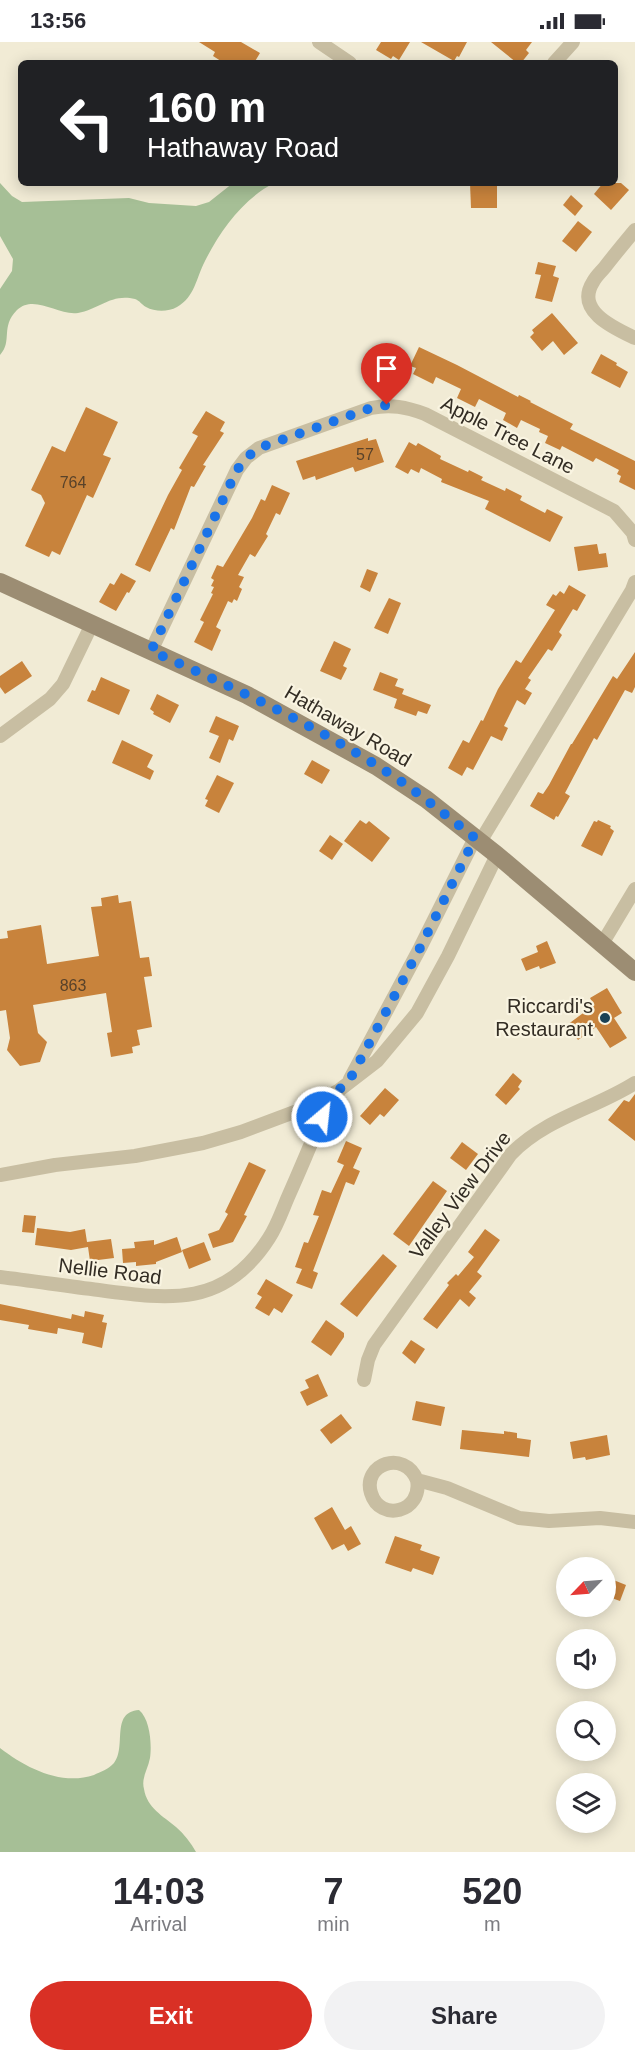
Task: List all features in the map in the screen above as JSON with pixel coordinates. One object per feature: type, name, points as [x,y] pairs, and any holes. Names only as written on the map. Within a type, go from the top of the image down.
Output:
[{"type":"main road","name":"Hathaway Road","points":[[0,582],[247,695],[350,750],[402,783],[477,840],[635,972]]},
{"type":"street","points":[[319,42],[346,60]]},
{"type":"street","points":[[557,60],[573,42]]},
{"type":"street","points":[[635,230],[593,282],[589,296],[592,309],[599,317],[615,329],[635,338]]},
{"type":"street","name":"Apple Tree Lane","points":[[151,651],[237,470],[246,458],[259,448],[371,408],[387,405],[425,414],[614,511],[633,533],[635,540]]},
{"type":"street","points":[[348,1083],[477,840],[635,582]]},
{"type":"street","points":[[0,736],[50,699],[63,684],[92,624]]},
{"type":"street","points":[[0,1175],[55,1165],[135,1156],[203,1143],[327,1098],[377,1061],[417,1013],[448,956],[496,855]]},
{"type":"street","points":[[602,944],[635,889]]},
{"type":"street","name":"Valley View Drive","points":[[364,1380],[368,1360],[374,1346],[511,1154],[525,1139],[540,1129],[635,1083]]},
{"type":"street","name":"Nellie Road","points":[[0,1277],[150,1297],[176,1298],[217,1287],[236,1277],[253,1261],[270,1237],[322,1117],[327,1098]]},
{"type":"street","points":[[417,1480],[447,1488],[519,1518],[549,1521],[600,1518],[635,1522]]},
{"type":"green space","points":[[0,183],[12,196],[22,202],[129,198],[149,203],[196,206],[209,202],[229,186],[269,186],[242,207],[225,227],[202,267],[188,298],[177,307],[157,311],[135,299],[119,298],[86,311],[70,313],[31,304],[17,310],[12,316],[6,344],[0,355],[0,289],[12,271],[13,259],[0,236]]},
{"type":"green space","points":[[139,1710],[148,1725],[151,1746],[143,1781],[148,1801],[182,1833],[196,1852],[0,1852],[0,1748],[32,1768],[57,1777],[82,1778],[94,1775],[114,1763],[118,1756],[122,1723],[130,1712]]},
{"type":"building","points":[[199,42],[241,42],[260,53],[256,60],[219,60],[213,56],[215,52]]},
{"type":"building","points":[[381,42],[410,42],[399,60],[393,56],[391,59],[376,50]]},
{"type":"building","points":[[421,42],[467,42],[459,57],[452,60]]},
{"type":"building","points":[[491,42],[532,42],[526,50],[529,53],[523,60],[513,60]]},
{"type":"building","points":[[618,183],[629,190],[611,210],[594,194],[601,186],[618,186]]},
{"type":"building","points":[[470,186],[497,186],[497,208],[471,208]]},
{"type":"building","points":[[571,195],[583,206],[575,216],[563,205]]},
{"type":"building","points":[[578,221],[592,232],[576,252],[562,241]]},
{"type":"building","points":[[538,262],[556,266],[553,276],[559,278],[552,302],[535,298],[541,275],[535,274]]},
{"type":"building","points":[[552,313],[578,343],[564,355],[553,341],[542,351],[530,337],[534,333],[532,330]]},
{"type":"building","points":[[419,347],[518,397],[519,395],[531,401],[573,424],[570,429],[635,461],[635,490],[619,482],[621,476],[617,474],[619,470],[596,458],[593,462],[562,446],[560,450],[545,443],[548,436],[539,432],[540,429],[521,420],[517,428],[503,420],[506,413],[479,399],[475,407],[457,398],[461,389],[436,377],[433,384],[413,374],[416,368],[410,366]]},
{"type":"building","points":[[601,354],[628,372],[620,388],[591,373]]},
{"type":"building","points":[[86,407],[118,422],[103,455],[111,458],[93,498],[87,495],[60,555],[52,551],[49,557],[25,546],[45,503],[41,495],[31,490],[52,446],[65,452]]},
{"type":"building","points":[[206,411],[225,422],[220,431],[224,433],[203,465],[206,466],[194,487],[191,486],[174,530],[171,528],[150,572],[135,565],[182,470],[179,468],[198,436],[192,433]]},
{"type":"building","points":[[368,438],[368,441],[376,439],[384,462],[355,472],[353,467],[316,480],[315,476],[303,480],[296,461]]},
{"type":"building","points":[[409,442],[416,446],[418,443],[441,456],[440,459],[483,477],[481,480],[522,496],[520,500],[545,513],[547,509],[563,517],[550,542],[485,509],[489,501],[441,482],[442,479],[421,468],[419,473],[411,469],[408,474],[395,467]]},
{"type":"building","points":[[272,485],[290,493],[280,515],[276,513],[266,534],[268,536],[255,557],[250,554],[238,575],[244,577],[239,587],[242,589],[237,601],[234,599],[232,603],[228,601],[216,627],[221,630],[212,651],[194,642],[204,622],[200,620],[213,594],[211,593],[214,587],[211,586],[214,580],[211,578],[217,565],[223,567],[261,499],[265,501]]},
{"type":"building","points":[[597,544],[599,554],[606,553],[608,567],[578,571],[574,547]]},
{"type":"building","points":[[367,569],[378,573],[370,592],[360,587]]},
{"type":"building","points":[[121,573],[136,581],[116,611],[99,602],[110,583],[114,585]]},
{"type":"building","points":[[569,585],[586,595],[577,611],[573,609],[559,632],[562,635],[552,651],[548,649],[528,678],[531,680],[525,689],[532,693],[525,705],[517,700],[504,726],[508,728],[502,741],[491,736],[473,770],[467,767],[462,776],[448,768],[463,740],[469,743],[481,720],[483,721],[498,689],[516,660],[521,663],[555,610],[546,605],[553,594],[556,596],[560,591],[564,594]]},
{"type":"building","points":[[389,598],[401,603],[388,634],[374,628]]},
{"type":"building","points":[[334,641],[351,649],[343,666],[347,668],[341,680],[320,671]]},
{"type":"building","points":[[635,652],[635,687],[632,693],[625,690],[597,740],[594,738],[565,793],[570,796],[554,820],[530,806],[538,792],[543,794],[549,785],[613,676],[617,679]]},
{"type":"building","points":[[22,661],[32,676],[5,694],[0,687],[0,676]]},
{"type":"building","points":[[380,672],[398,679],[395,686],[404,689],[402,694],[431,705],[427,714],[418,711],[416,716],[394,708],[397,699],[373,690]]},
{"type":"building","points":[[101,677],[130,690],[119,715],[87,701],[92,690],[95,691]]},
{"type":"building","points":[[157,694],[179,705],[170,723],[153,714],[154,712],[150,709]]},
{"type":"building","points":[[216,716],[239,726],[233,741],[229,739],[220,763],[209,758],[219,736],[209,732]]},
{"type":"building","points":[[122,740],[153,755],[147,767],[154,771],[150,780],[112,763]]},
{"type":"building","points":[[312,760],[330,770],[322,784],[304,774]]},
{"type":"building","points":[[217,775],[234,783],[219,813],[205,806],[208,800],[205,799]]},
{"type":"building","points":[[360,820],[366,824],[369,821],[390,838],[372,862],[344,841]]},
{"type":"building","points":[[598,820],[611,826],[610,828],[614,831],[602,856],[581,846],[594,821]]},
{"type":"building","points":[[330,835],[343,844],[332,860],[319,851]]},
{"type":"building","points":[[118,895],[119,903],[131,901],[140,958],[149,957],[152,976],[144,977],[152,1027],[137,1030],[140,1045],[132,1047],[133,1053],[111,1057],[107,1033],[112,1032],[106,993],[33,1005],[38,1033],[47,1042],[40,1062],[20,1066],[7,1050],[10,1038],[6,1010],[0,1011],[0,939],[8,938],[7,931],[41,925],[47,964],[99,956],[91,907],[102,906],[101,898]]},
{"type":"building","points":[[547,941],[556,963],[526,971],[521,959],[538,952],[536,946]]},
{"type":"building","points":[[607,988],[622,1013],[614,1018],[627,1038],[610,1048],[596,1027],[578,1040],[567,1025],[594,1005],[590,998]]},
{"type":"building","points":[[513,1073],[522,1081],[518,1087],[520,1089],[506,1105],[495,1095]]},
{"type":"building","points":[[385,1088],[399,1100],[384,1117],[380,1114],[370,1125],[360,1116]]},
{"type":"building","points":[[635,1094],[635,1141],[608,1120],[624,1100],[629,1102]]},
{"type":"building","points":[[346,1141],[362,1148],[353,1168],[360,1171],[354,1185],[346,1182],[313,1271],[318,1273],[312,1289],[296,1283],[302,1269],[295,1267],[304,1242],[308,1243],[319,1216],[313,1215],[322,1190],[331,1193],[344,1165],[337,1162]]},
{"type":"building","points":[[462,1142],[478,1154],[466,1170],[450,1158]]},
{"type":"building","points":[[249,1162],[266,1170],[244,1215],[247,1216],[233,1242],[213,1248],[208,1234],[219,1230]]},
{"type":"building","points":[[433,1181],[447,1191],[409,1246],[393,1234]]},
{"type":"building","points":[[24,1215],[36,1216],[34,1233],[22,1232]]},
{"type":"building","points":[[37,1228],[70,1232],[85,1229],[87,1242],[111,1239],[114,1258],[90,1261],[88,1247],[71,1250],[35,1245]]},
{"type":"building","points":[[485,1229],[500,1240],[477,1272],[482,1276],[469,1292],[476,1298],[469,1307],[460,1299],[437,1329],[423,1319],[449,1285],[447,1283],[456,1274],[458,1276],[474,1257],[468,1252]]},
{"type":"building","points":[[177,1237],[182,1252],[156,1262],[156,1264],[136,1266],[136,1262],[123,1263],[122,1249],[135,1248],[134,1242],[154,1240],[154,1245]]},
{"type":"building","points":[[204,1242],[211,1260],[189,1269],[182,1250]]},
{"type":"building","points":[[383,1254],[397,1266],[357,1317],[340,1304]]},
{"type":"building","points":[[266,1279],[293,1295],[282,1313],[274,1308],[269,1316],[255,1308],[262,1297],[257,1294]]},
{"type":"building","points":[[0,1304],[71,1319],[72,1314],[84,1317],[85,1311],[104,1315],[102,1322],[107,1323],[102,1348],[82,1343],[84,1333],[58,1328],[57,1334],[28,1329],[29,1325],[0,1320]]},
{"type":"building","points":[[326,1320],[344,1333],[344,1337],[331,1356],[311,1342]]},
{"type":"building","points":[[411,1340],[425,1349],[415,1364],[402,1353]]},
{"type":"building","points":[[318,1374],[328,1396],[307,1406],[300,1392],[309,1388],[305,1380]]},
{"type":"building","points":[[416,1401],[445,1407],[441,1426],[412,1420]]},
{"type":"building","points":[[341,1414],[352,1428],[331,1444],[320,1430]]},
{"type":"building","points":[[462,1430],[517,1433],[517,1438],[531,1440],[529,1457],[460,1449]]},
{"type":"building","points":[[607,1435],[610,1455],[586,1460],[585,1457],[573,1459],[570,1442]]},
{"type":"building","points":[[332,1507],[345,1530],[351,1526],[361,1544],[348,1551],[344,1544],[332,1550],[314,1518]]},
{"type":"building","points":[[395,1536],[422,1545],[420,1550],[440,1557],[433,1575],[413,1568],[411,1572],[385,1563]]},
{"type":"building","points":[[616,1581],[626,1585],[620,1601],[616,1600]]},
{"type":"place","name":"Riccardi's Restaurant","points":[[605,1018]]},
{"type":"route","points":[[322,1117],[327,1098],[348,1083],[475,838],[402,783],[350,750],[247,695],[151,651],[237,470],[246,458],[259,448],[371,408],[387,405]]}]
